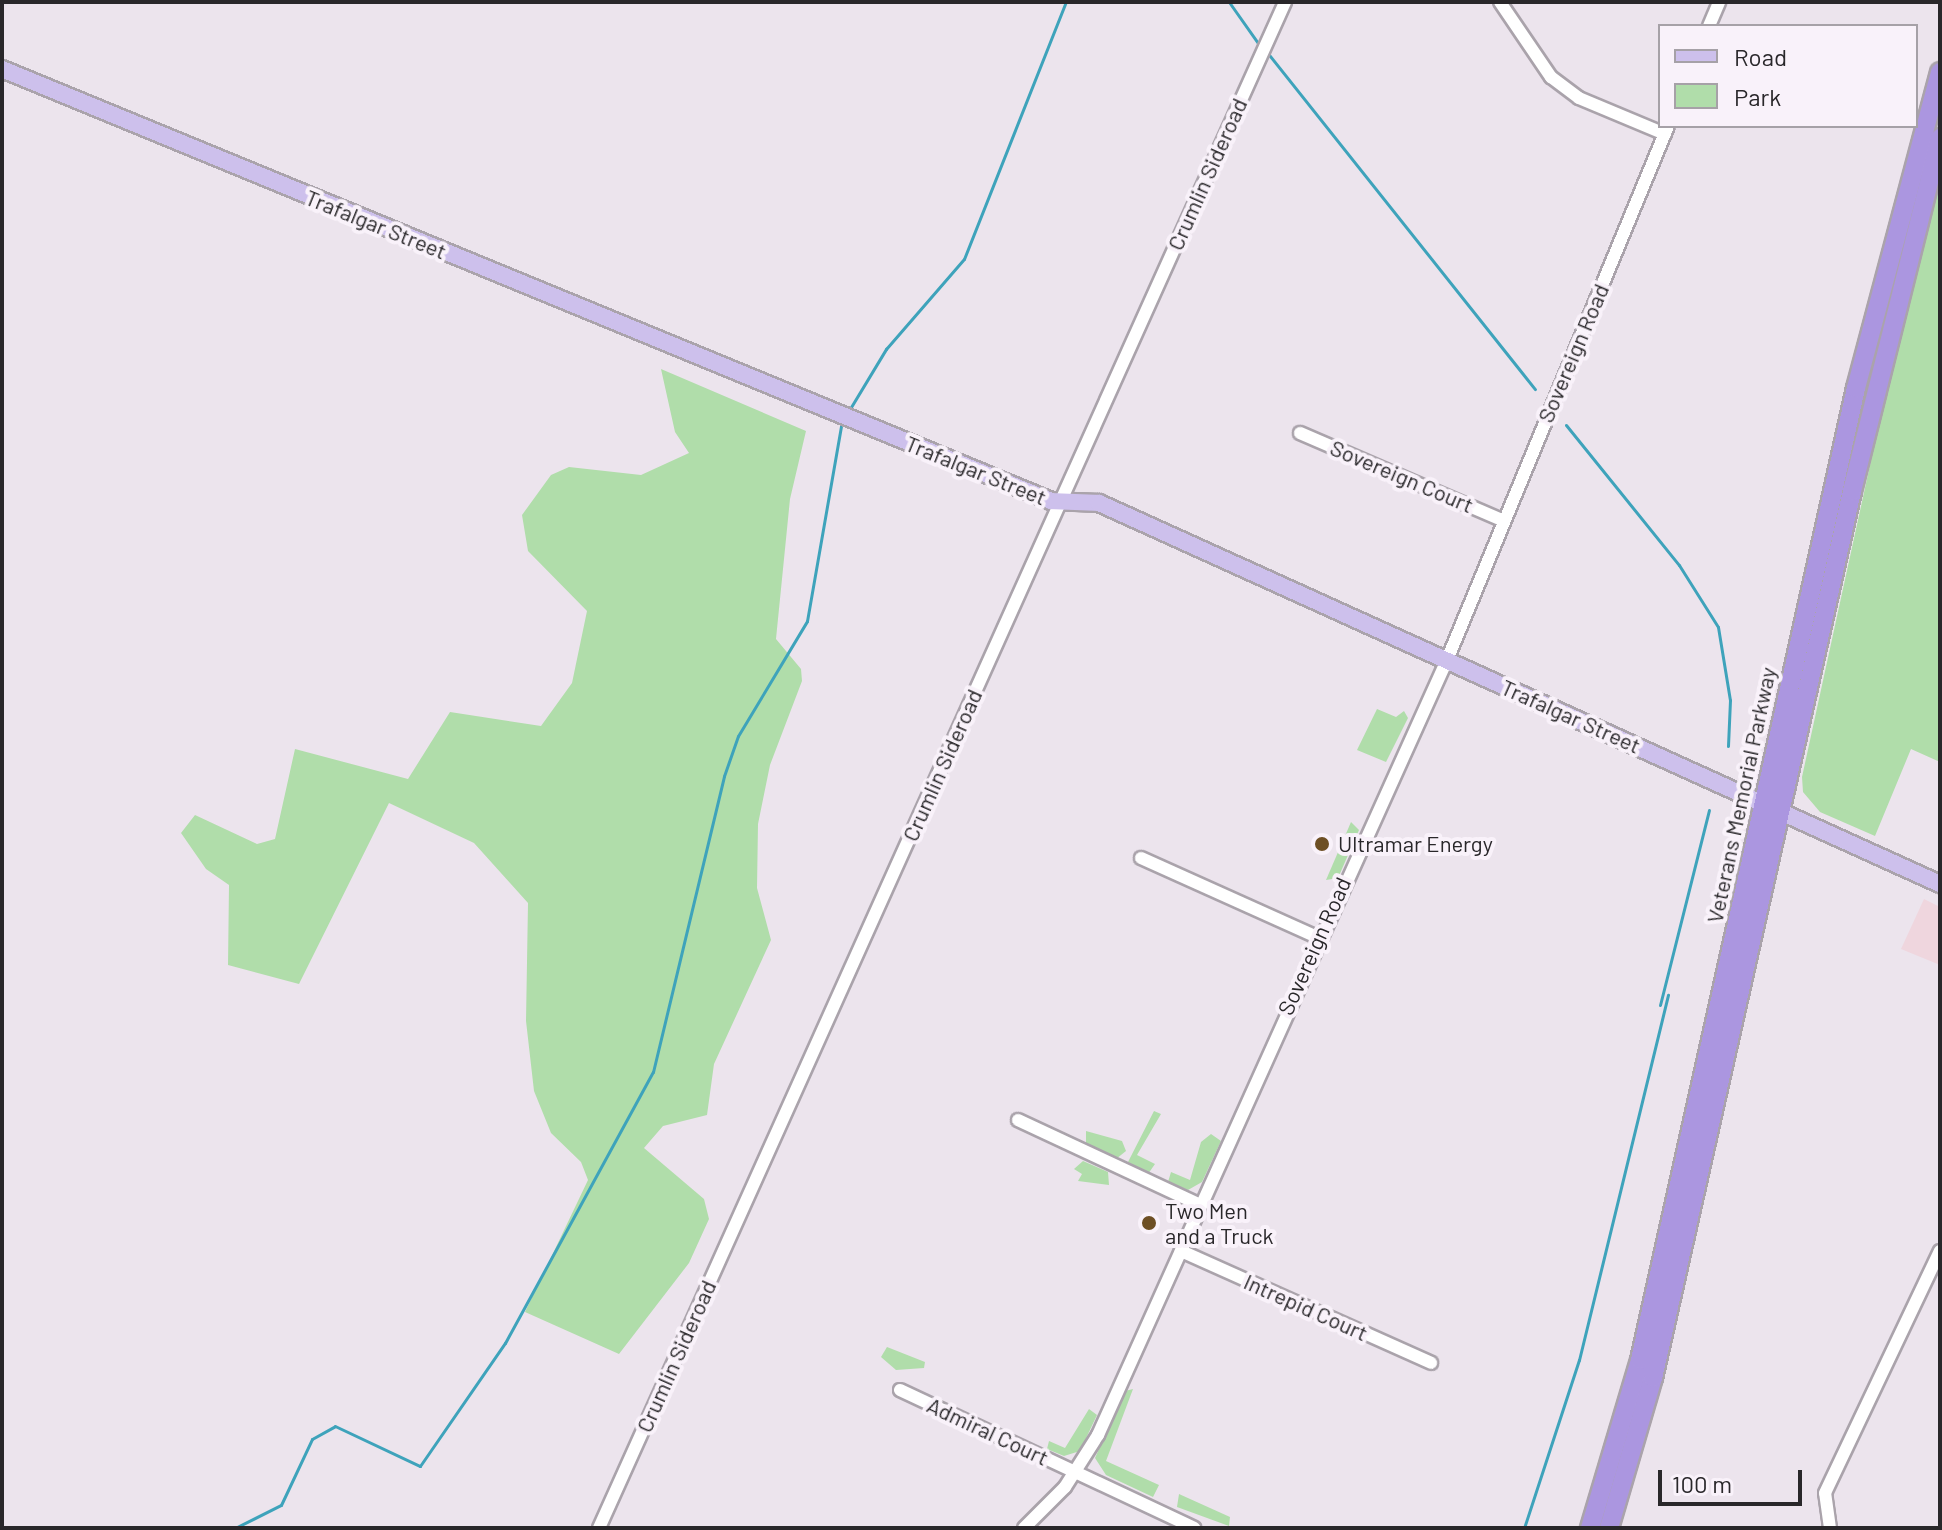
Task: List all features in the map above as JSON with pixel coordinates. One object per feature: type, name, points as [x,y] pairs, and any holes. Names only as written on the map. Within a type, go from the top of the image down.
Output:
[{"type":"highway","name":"Veterans Memorial Parkway","points":[[1590,1528],[1640,1360],[1856,388],[1940,72]]},
{"type":"highway","name":"Veterans Memorial Parkway","points":[[1609,1528],[1653,1378],[1940,138]]},
{"type":"main road","name":"Trafalgar Street","points":[[2,69],[1060,502],[1099,503],[1940,884]]},
{"type":"street","points":[[1500,2],[1551,77],[1579,98],[1658,127]]},
{"type":"street","points":[[1710,24],[1719,2]]},
{"type":"street","name":"Crumlin Sideroad","points":[[599,1528],[1282,8]]},
{"type":"street","name":"Sovereign Road","points":[[1024,1528],[1077,1471],[1181,1251],[1317,937],[1447,660],[1666,130]]},
{"type":"street","name":"Sovereign Court","points":[[1300,433],[1504,521]]},
{"type":"street","points":[[1141,858],[1317,937]]},
{"type":"street","points":[[1018,1120],[1200,1205]]},
{"type":"street","name":"Intrepid Court","points":[[1181,1251],[1431,1363]]},
{"type":"street","points":[[1830,1528],[1825,1493],[1940,1251]]},
{"type":"street","name":"Admiral Court","points":[[900,1390],[1194,1528]]},
{"type":"shaded area","points":[[1924,899],[1940,907],[1940,965],[1901,949]]},
{"type":"green space","points":[[1940,183],[1940,762],[1911,749],[1875,836],[1820,812],[1803,792],[1802,777],[1880,419]]},
{"type":"green space","points":[[661,369],[806,431],[790,499],[776,639],[801,669],[802,681],[770,765],[758,824],[757,888],[771,940],[714,1064],[707,1115],[663,1126],[644,1148],[704,1199],[709,1219],[689,1263],[619,1354],[525,1312],[588,1180],[581,1162],[551,1133],[534,1091],[526,1021],[528,903],[474,843],[389,803],[299,984],[228,965],[229,885],[206,869],[181,833],[195,815],[257,844],[275,839],[295,749],[408,779],[450,712],[541,726],[572,683],[587,611],[528,551],[522,515],[551,475],[569,467],[641,475],[689,453],[675,432]]},
{"type":"green space","points":[[1377,709],[1396,717],[1404,711],[1408,718],[1386,762],[1357,750]]},
{"type":"green space","points":[[1351,822],[1359,830],[1338,878],[1326,880]]},
{"type":"green space","points":[[1154,1111],[1161,1114],[1137,1155],[1155,1164],[1148,1174],[1128,1162]]},
{"type":"green space","points":[[1086,1131],[1122,1141],[1126,1151],[1116,1159],[1086,1146]]},
{"type":"green space","points":[[1211,1134],[1221,1141],[1202,1182],[1188,1190],[1168,1182],[1171,1172],[1190,1180],[1201,1142]]},
{"type":"green space","points":[[1083,1161],[1108,1172],[1109,1185],[1078,1181],[1082,1174],[1074,1169]]},
{"type":"green space","points":[[887,1347],[925,1362],[924,1368],[896,1370],[881,1357]]},
{"type":"green space","points":[[1133,1389],[1106,1461],[1159,1485],[1153,1497],[1106,1475],[1095,1458],[1125,1391]]},
{"type":"green space","points":[[1089,1409],[1097,1415],[1080,1451],[1064,1456],[1047,1449],[1049,1441],[1065,1448]]},
{"type":"green space","points":[[1179,1494],[1230,1517],[1229,1526],[1177,1507]]},
{"type":"waterway","points":[[848,412],[886,349],[964,259],[1066,2]]},
{"type":"waterway","points":[[1229,2],[1260,46]]},
{"type":"waterway","points":[[1266,51],[1535,389]]},
{"type":"waterway","points":[[235,1528],[281,1505],[312,1439],[335,1426],[420,1466],[505,1343],[653,1072],[724,776],[738,736],[807,621],[842,421]]},
{"type":"waterway","points":[[1566,425],[1679,565],[1718,627],[1730,700],[1728,746]]},
{"type":"waterway","points":[[1660,1005],[1709,810]]},
{"type":"waterway","points":[[1524,1528],[1579,1360],[1668,995]]},
{"type":"place","name":"Ultramar Energy","points":[[1322,844]]},
{"type":"place","name":"Two Men and a Truck","points":[[1149,1223]]}]
